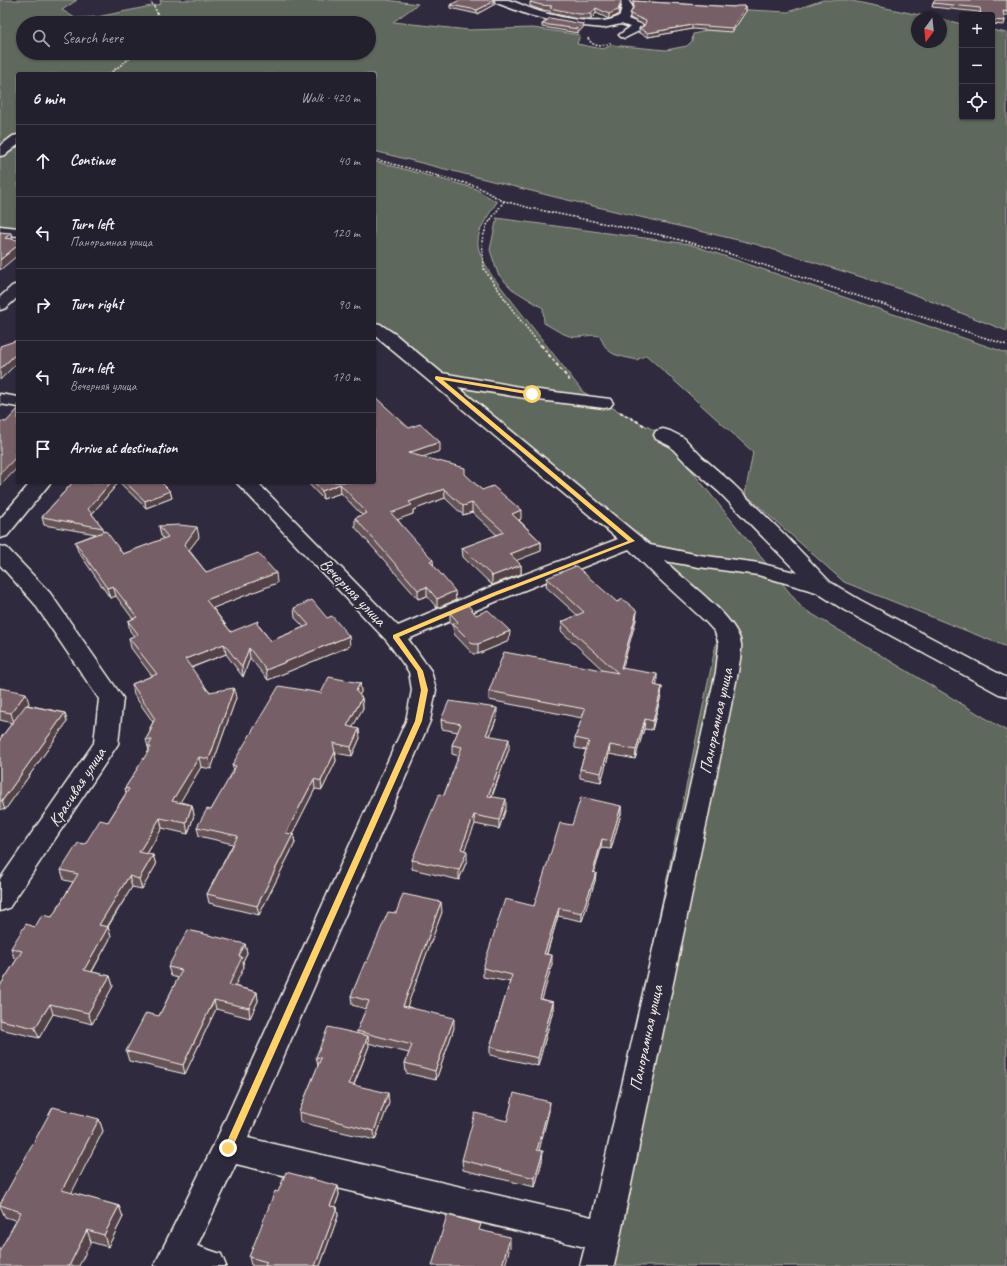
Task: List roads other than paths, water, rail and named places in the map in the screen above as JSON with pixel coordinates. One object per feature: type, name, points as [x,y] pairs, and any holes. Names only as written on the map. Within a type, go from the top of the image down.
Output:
[{"type":"street","points":[[498,0],[534,14],[562,21],[603,25],[621,20],[639,27],[625,35]]},
{"type":"street","points":[[621,20],[627,13],[627,6],[623,0]]},
{"type":"street","points":[[623,0],[639,2]]},
{"type":"street","points":[[0,152],[16,140]]},
{"type":"street","points":[[0,230],[16,232]]},
{"type":"street","points":[[0,305],[16,291]]},
{"type":"street","name":"Панорамная улица","points":[[376,329],[389,338],[638,546],[663,571],[714,617],[725,630],[730,644],[727,672],[597,1266]]},
{"type":"street","points":[[436,378],[532,394],[604,403]]},
{"type":"street","points":[[0,399],[16,402]]},
{"type":"street","points":[[663,435],[676,442],[732,494],[777,538],[823,587]]},
{"type":"street","points":[[0,532],[39,484]]},
{"type":"street","name":"Вечерняя улица","points":[[173,1261],[228,1148],[418,721],[424,690],[420,671],[395,636],[248,484]]},
{"type":"street","points":[[395,636],[494,594],[638,546],[699,561],[759,569],[823,587],[871,616],[1007,688]]},
{"type":"street","name":"Красивая улица","points":[[0,552],[42,598],[111,698],[106,744],[0,900]]},
{"type":"street","points":[[228,1148],[603,1235]]},
{"type":"street","points":[[173,1261],[208,1266]]}]
